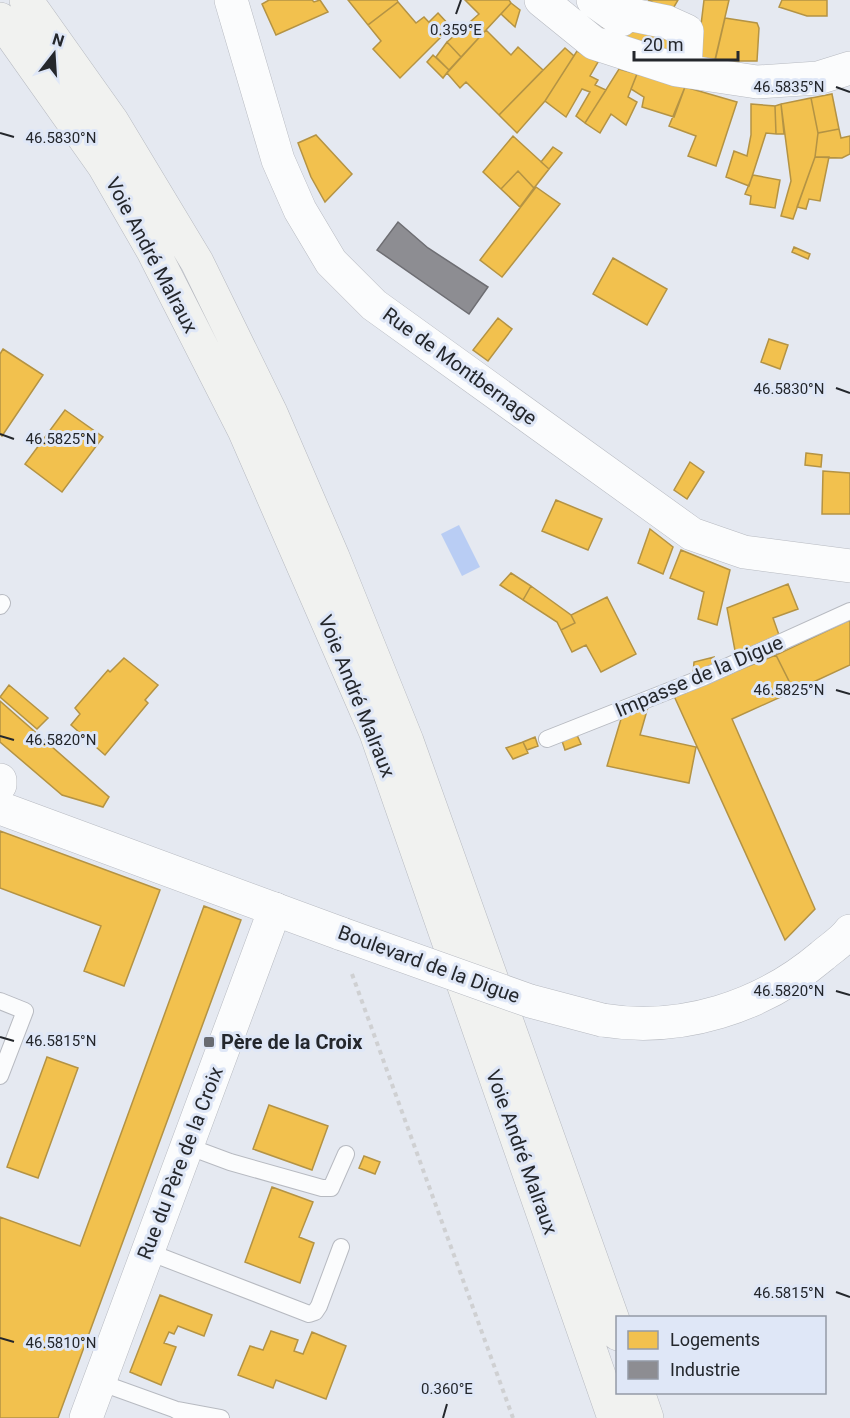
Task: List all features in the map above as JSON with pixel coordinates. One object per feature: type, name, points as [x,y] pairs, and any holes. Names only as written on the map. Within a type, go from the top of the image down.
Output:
[{"type":"main road","name":"Voie André Malraux","points":[[26,0],[112,121],[197,262],[271,413],[333,557],[407,741],[616,1328]]},
{"type":"main road","name":"Voie André Malraux","points":[[0,20],[104,166],[153,251],[244,430],[376,734],[614,1418]]},
{"type":"main road","points":[[639,1394],[647,1418]]},
{"type":"street","name":"Rue de Montbernage","points":[[231,0],[278,160],[300,210],[331,262],[374,304],[692,534],[744,552],[850,566]]},
{"type":"street","points":[[542,0],[594,43],[685,71],[757,82],[818,78],[850,68]]},
{"type":"street","points":[[593,0],[621,20],[628,14],[667,22],[687,31],[685,71]]},
{"type":"street","points":[[0,780],[0,785]]},
{"type":"street","name":"Boulevard de la Digue","points":[[0,808],[530,1001],[602,1020],[660,1023],[715,1014],[759,997],[807,969],[850,931]]},
{"type":"street","name":"Rue du Père de la Croix","points":[[86,1418],[146,1251],[275,909]]},
{"type":"lane","name":"Impasse de la Digue","points":[[547,739],[704,677],[850,611]]},
{"type":"lane","points":[[0,1001],[25,1011],[0,1076]]},
{"type":"lane","points":[[187,1146],[230,1162],[322,1188],[331,1188],[335,1184],[346,1154]]},
{"type":"lane","points":[[146,1251],[309,1314],[319,1306],[341,1246]]},
{"type":"lane","points":[[99,1382],[174,1409],[221,1418]]},
{"type":"lane","points":[[174,1409],[190,1418]]},
{"type":"path","points":[[351,970],[513,1418]]},
{"type":"water","points":[[459,525],[480,567],[462,576],[441,534]]},
{"type":"building: Logements","points":[[269,0],[312,0],[314,2],[320,0],[328,12],[276,35],[262,4]]},
{"type":"building: Logements","points":[[348,0],[397,0],[398,2],[368,25]]},
{"type":"building: Logements","points":[[465,0],[509,0],[511,3],[461,57],[447,42],[479,14]]},
{"type":"building: Logements","points":[[648,0],[678,0],[671,12]]},
{"type":"building: Logements","points":[[704,0],[729,0],[714,64],[691,58],[701,25]]},
{"type":"building: Logements","points":[[782,0],[827,0],[827,16],[807,16],[779,7]]},
{"type":"building: Logements","points":[[398,2],[416,23],[424,17],[442,36],[400,78],[373,49],[381,41],[368,25]]},
{"type":"building: Logements","points":[[511,3],[520,10],[515,27],[501,14]]},
{"type":"building: Logements","points":[[438,13],[451,27],[442,36],[429,22]]},
{"type":"building: Logements","points":[[609,17],[678,32],[675,53],[602,29]]},
{"type":"building: Logements","points":[[725,18],[757,23],[759,28],[757,61],[715,61]]},
{"type":"building: Logements","points":[[486,30],[511,55],[518,47],[543,70],[499,115],[466,82],[460,88],[447,73]]},
{"type":"building: Logements","points":[[447,42],[461,57],[449,70],[436,57]]},
{"type":"building: Logements","points":[[565,48],[574,56],[545,101],[517,133],[499,115]]},
{"type":"building: Logements","points":[[577,51],[598,62],[590,76],[598,80],[595,85],[606,90],[585,123],[576,116],[590,92],[582,89],[566,117],[545,101]]},
{"type":"building: Logements","points":[[433,55],[449,70],[443,78],[427,62]]},
{"type":"building: Logements","points":[[619,69],[637,74],[628,97],[637,102],[626,125],[611,114],[600,133],[585,123]]},
{"type":"building: Logements","points":[[637,74],[685,87],[674,117],[642,107],[644,97],[631,89]]},
{"type":"building: Logements","points":[[685,87],[737,102],[716,166],[688,156],[696,136],[669,126]]},
{"type":"building: Logements","points":[[832,94],[839,129],[818,133],[811,98]]},
{"type":"building: Logements","points":[[811,98],[818,133],[815,157],[793,219],[781,216],[791,181],[781,104]]},
{"type":"building: Logements","points":[[751,104],[775,106],[776,134],[766,133],[749,186],[726,177],[734,151],[747,156],[751,135]]},
{"type":"building: Logements","points":[[781,104],[784,134],[776,134],[775,106]]},
{"type":"building: Logements","points":[[839,129],[841,138],[850,136],[850,154],[842,158],[815,157],[818,133]]},
{"type":"building: Logements","points":[[316,135],[352,174],[325,202],[311,177],[298,143]]},
{"type":"building: Logements","points":[[513,136],[549,169],[534,188],[518,171],[501,189],[483,172]]},
{"type":"building: Logements","points":[[553,147],[562,153],[549,169],[541,162]]},
{"type":"building: Logements","points":[[815,157],[829,157],[820,201],[809,199],[806,209],[797,207]]},
{"type":"building: Logements","points":[[518,171],[534,188],[520,207],[501,189]]},
{"type":"building: Logements","points":[[753,175],[780,180],[775,208],[750,204],[751,196],[745,194]]},
{"type":"building: Logements","points":[[536,187],[560,204],[502,277],[480,260]]},
{"type":"building: Logements","points":[[794,247],[810,254],[808,259],[792,252]]},
{"type":"building: Logements","points":[[613,258],[667,289],[647,325],[593,294]]},
{"type":"building: Logements","points":[[498,318],[512,329],[488,361],[473,350]]},
{"type":"building: Logements","points":[[769,339],[788,345],[780,369],[761,362]]},
{"type":"building: Logements","points":[[3,349],[43,375],[2,436],[0,434],[0,354]]},
{"type":"building: Logements","points":[[65,410],[103,437],[62,492],[25,464]]},
{"type":"building: Logements","points":[[806,453],[822,455],[821,467],[805,465]]},
{"type":"building: Logements","points":[[690,462],[704,472],[687,499],[674,490]]},
{"type":"building: Logements","points":[[823,471],[850,473],[850,514],[822,514]]},
{"type":"building: Logements","points":[[556,500],[602,519],[588,550],[542,531]]},
{"type":"building: Logements","points":[[650,529],[673,547],[663,574],[638,563]]},
{"type":"building: Logements","points":[[681,550],[730,570],[717,625],[698,619],[704,592],[670,578]]},
{"type":"building: Logements","points":[[511,573],[531,586],[523,600],[500,585]]},
{"type":"building: Logements","points":[[788,584],[798,609],[773,618],[779,635],[736,656],[727,608]]},
{"type":"building: Logements","points":[[531,586],[571,615],[575,623],[561,630],[557,622],[523,600]]},
{"type":"building: Logements","points":[[607,597],[636,654],[601,672],[586,645],[572,652],[561,630],[575,623],[571,615]]},
{"type":"building: Logements","points":[[850,620],[850,665],[794,691],[776,655]]},
{"type":"building: Logements","points":[[776,655],[794,691],[732,719],[815,909],[785,940],[674,696]]},
{"type":"building: Logements","points":[[714,657],[712,666],[693,674],[694,662]]},
{"type":"building: Logements","points":[[124,658],[158,685],[145,700],[148,703],[105,755],[71,725],[80,714],[75,708],[108,670],[110,672]]},
{"type":"building: Logements","points":[[9,685],[48,718],[37,729],[0,697]]},
{"type":"building: Logements","points":[[0,701],[109,797],[103,807],[62,795],[0,742]]},
{"type":"building: Logements","points":[[648,707],[640,735],[696,747],[689,783],[607,766],[621,719]]},
{"type":"building: Logements","points":[[577,735],[581,744],[565,750],[562,741]]},
{"type":"building: Logements","points":[[535,737],[538,746],[527,750],[523,742]]},
{"type":"building: Logements","points":[[523,742],[528,753],[513,759],[506,748]]},
{"type":"building: Logements","points":[[0,831],[160,890],[124,986],[84,971],[101,926],[0,888]]},
{"type":"building: Logements","points":[[204,906],[241,920],[58,1418],[0,1418],[0,1217],[80,1246]]},
{"type":"building: Logements","points":[[47,1057],[78,1068],[38,1178],[7,1167]]},
{"type":"building: Logements","points":[[269,1105],[328,1126],[312,1170],[253,1149]]},
{"type":"building: Logements","points":[[364,1156],[380,1162],[375,1174],[359,1168]]},
{"type":"building: Logements","points":[[272,1187],[313,1202],[299,1237],[314,1243],[300,1283],[245,1262]]},
{"type":"building: Logements","points":[[160,1295],[212,1315],[204,1336],[178,1326],[174,1334],[169,1332],[164,1343],[176,1347],[161,1385],[130,1372]]},
{"type":"building: Logements","points":[[271,1331],[298,1340],[294,1351],[303,1354],[312,1332],[346,1346],[326,1399],[276,1380],[273,1388],[238,1375],[250,1346],[263,1350]]},
{"type":"building: Industrie","points":[[398,222],[428,248],[488,287],[469,314],[377,250]]},
{"type":"place","name":"Père de la Croix","points":[[209,1042]]}]
